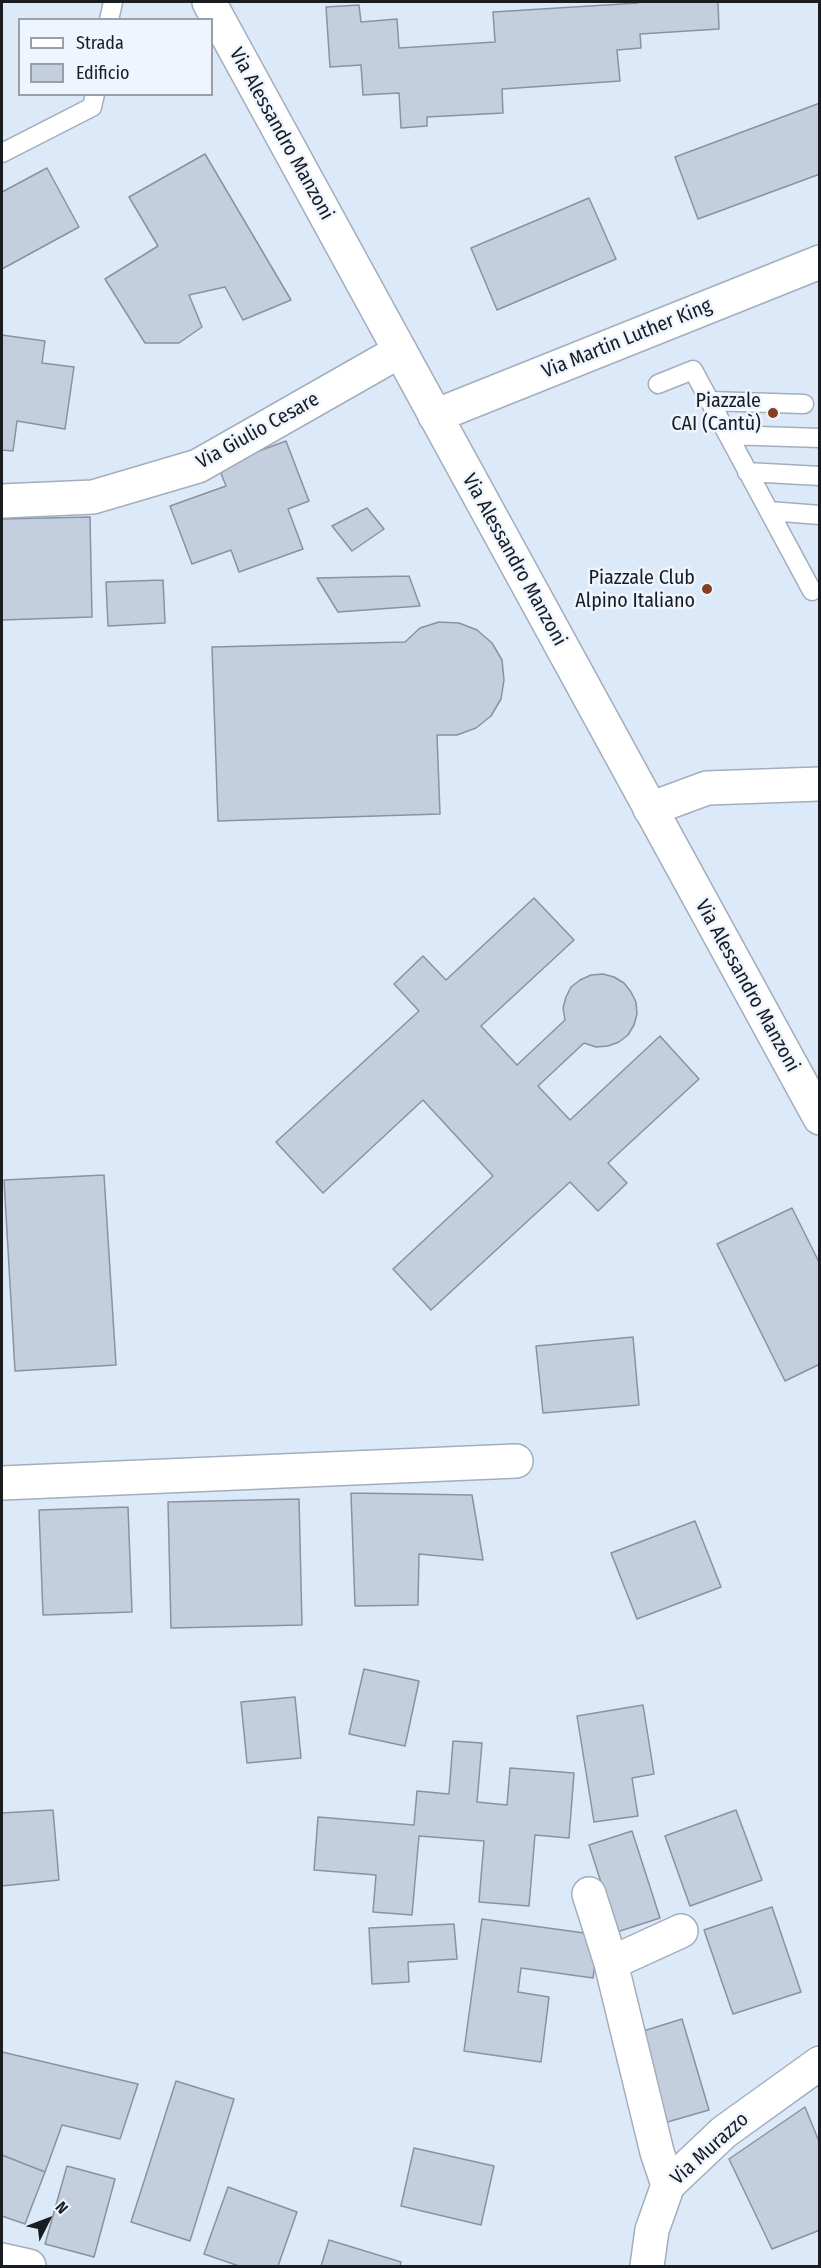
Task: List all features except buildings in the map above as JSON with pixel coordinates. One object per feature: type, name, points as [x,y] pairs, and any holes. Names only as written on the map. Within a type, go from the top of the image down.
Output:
[{"type":"street","name":"Via Alessandro Manzoni","points":[[208,2],[819,1118]]},
{"type":"street","name":"Via Martin Luther King","points":[[435,416],[819,262]]},
{"type":"street","name":"Via Giulio Cesare","points":[[2,501],[93,497],[198,466],[399,351]]},
{"type":"street","points":[[650,809],[707,788],[819,784]]},
{"type":"street","points":[[2,1483],[516,1461]]},
{"type":"street","points":[[589,1894],[611,1963],[657,2152],[668,2185]]},
{"type":"street","points":[[611,1963],[681,1931]]},
{"type":"street","name":"Via Murazzo","points":[[647,2266],[652,2230],[668,2185],[724,2132],[819,2063]]},
{"type":"street","points":[[2,2260],[29,2266]]},
{"type":"lane","points":[[109,18],[113,2]]},
{"type":"lane","points":[[2,153],[92,107],[94,96]]},
{"type":"lane","points":[[658,384],[693,370],[812,591]]},
{"type":"lane","points":[[709,401],[804,404]]},
{"type":"lane","points":[[728,435],[819,438]]},
{"type":"lane","points":[[747,472],[819,476]]},
{"type":"lane","points":[[769,511],[819,515]]},
{"type":"place","name":"Piazzale CAI (Cantù)","points":[[773,413]]},
{"type":"place","name":"Piazzale Club Alpino Italiano","points":[[707,589]]}]
